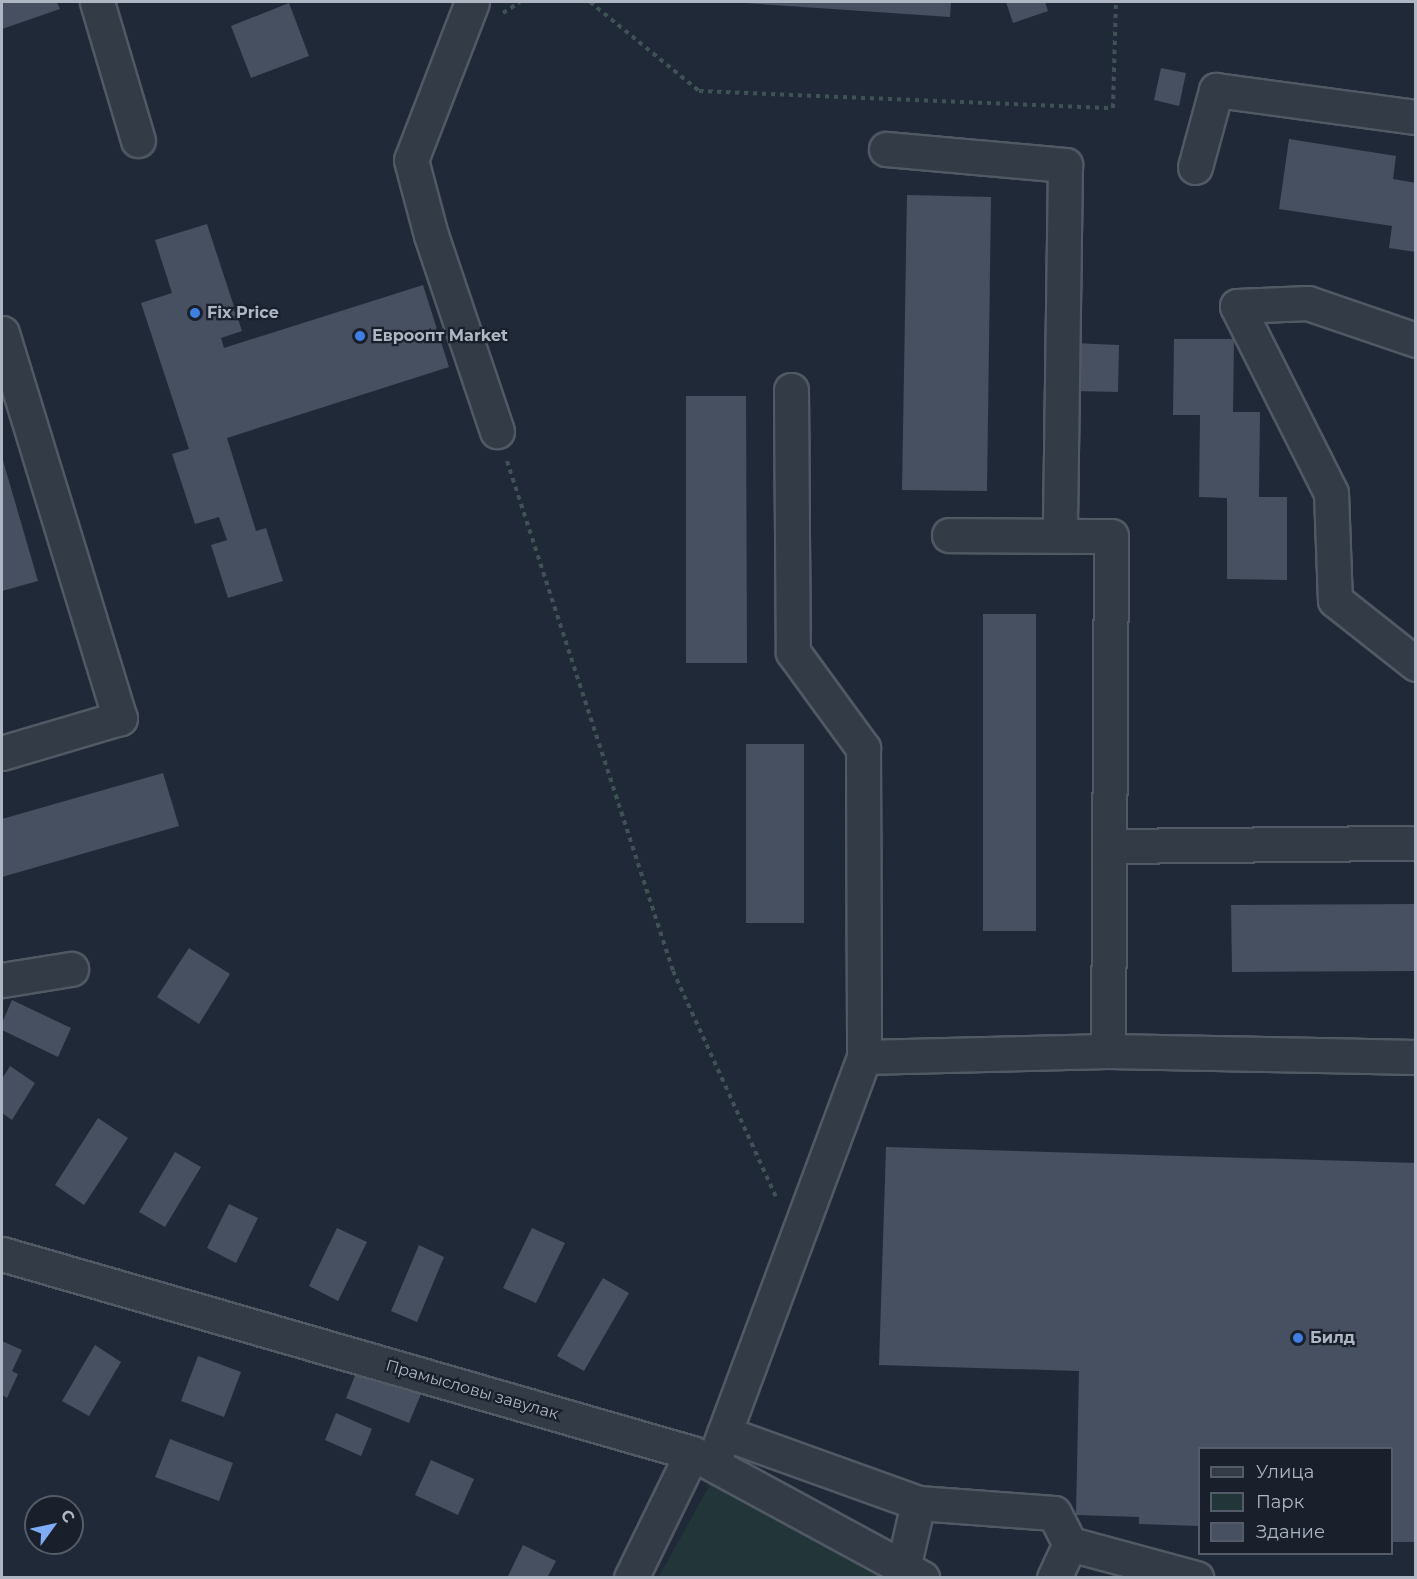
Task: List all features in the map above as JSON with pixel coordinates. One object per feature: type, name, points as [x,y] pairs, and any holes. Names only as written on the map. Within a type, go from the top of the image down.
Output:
[{"type":"street","points":[[97,2],[138,140]]},
{"type":"street","points":[[472,2],[411,160],[431,234],[497,431]]},
{"type":"street","points":[[1195,167],[1216,90],[1416,117]]},
{"type":"street","points":[[886,150],[1065,165],[1060,535]]},
{"type":"street","points":[[1416,340],[1308,303],[1237,306],[1331,493],[1335,600],[1416,664]]},
{"type":"street","points":[[2,333],[120,718],[2,753]]},
{"type":"street","points":[[631,1578],[702,1459],[724,1433],[864,1057],[863,748],[793,652],[790,390]]},
{"type":"street","points":[[949,535],[1111,536],[1111,846],[1108,1051]]},
{"type":"street","points":[[1111,846],[1416,843]]},
{"type":"street","points":[[2,980],[71,969]]},
{"type":"street","points":[[864,1057],[1108,1051],[1416,1057]]},
{"type":"street","name":"Прамысловы завулак","points":[[2,1254],[702,1459],[913,1573]]},
{"type":"street","points":[[724,1433],[918,1503],[1054,1514],[1070,1544],[1196,1578]]},
{"type":"street","points":[[913,1573],[918,1503]]},
{"type":"street","points":[[1054,1578],[1070,1544]]},
{"type":"path","points":[[590,2],[699,91],[1113,108],[1116,2]]},
{"type":"path","points":[[497,431],[673,971],[795,1238]]},
{"type":"green space","points":[[712,1481],[894,1578],[658,1578]]},
{"type":"building","points":[[2,2],[57,2],[60,9],[2,29]]},
{"type":"building","points":[[730,2],[951,2],[950,17]]},
{"type":"building","points":[[1006,2],[1045,2],[1048,11],[1013,23]]},
{"type":"building","points":[[289,3],[309,56],[251,78],[231,26]]},
{"type":"building","points":[[1161,68],[1186,73],[1179,106],[1154,100]]},
{"type":"building","points":[[1289,139],[1396,156],[1393,179],[1416,183],[1416,252],[1389,248],[1392,226],[1279,209]]},
{"type":"building","points":[[907,195],[991,197],[987,491],[902,490]]},
{"type":"building","points":[[207,224],[242,331],[221,338],[224,348],[423,285],[449,367],[227,438],[256,531],[266,528],[283,581],[228,598],[211,545],[227,540],[219,517],[195,524],[172,454],[189,449],[141,303],[172,293],[155,240]]},
{"type":"building","points":[[1174,339],[1234,339],[1233,412],[1260,412],[1259,497],[1287,497],[1287,580],[1227,579],[1227,498],[1199,497],[1200,415],[1173,415]]},
{"type":"building","points":[[1073,343],[1119,345],[1118,392],[1072,391]]},
{"type":"building","points":[[686,396],[746,396],[747,663],[686,663]]},
{"type":"building","points":[[2,457],[38,581],[2,591]]},
{"type":"building","points":[[983,614],[1036,614],[1036,931],[983,931]]},
{"type":"building","points":[[746,744],[804,744],[804,923],[746,923]]},
{"type":"building","points":[[163,773],[179,826],[2,877],[2,819]]},
{"type":"building","points":[[1416,904],[1416,971],[1232,972],[1231,905]]},
{"type":"building","points":[[189,948],[230,974],[199,1024],[157,997]]},
{"type":"building","points":[[12,1000],[71,1028],[58,1057],[2,1030],[2,1023]]},
{"type":"building","points":[[10,1066],[35,1083],[12,1120],[2,1113],[2,1079]]},
{"type":"building","points":[[98,1118],[128,1138],[84,1205],[55,1185]]},
{"type":"building","points":[[886,1147],[1416,1163],[1416,1542],[1393,1542],[1393,1447],[1198,1447],[1198,1526],[1139,1524],[1139,1517],[1076,1515],[1079,1371],[879,1365]]},
{"type":"building","points":[[175,1152],[201,1167],[165,1227],[139,1212]]},
{"type":"building","points":[[229,1204],[258,1218],[236,1263],[207,1248]]},
{"type":"building","points":[[337,1228],[367,1242],[338,1301],[309,1286]]},
{"type":"building","points":[[532,1228],[565,1243],[536,1303],[503,1288]]},
{"type":"building","points":[[419,1245],[444,1257],[417,1322],[391,1311]]},
{"type":"building","points":[[603,1278],[629,1293],[584,1371],[557,1356]]},
{"type":"building","points":[[2,1341],[22,1350],[12,1371],[18,1374],[7,1398],[2,1395]]},
{"type":"building","points":[[95,1345],[121,1362],[89,1416],[62,1401]]},
{"type":"building","points":[[198,1356],[241,1372],[224,1417],[181,1401]]},
{"type":"building","points":[[358,1368],[421,1394],[409,1423],[346,1398]]},
{"type":"building","points":[[336,1413],[372,1429],[361,1456],[325,1440]]},
{"type":"building","points":[[170,1439],[233,1463],[219,1501],[155,1477]]},
{"type":"building","points":[[431,1460],[474,1479],[458,1515],[415,1495]]},
{"type":"building","points":[[523,1545],[556,1561],[547,1578],[507,1578]]},
{"type":"place","name":"Fix Price","points":[[195,313]]},
{"type":"place","name":"Евроопт Market","points":[[360,336]]},
{"type":"place","name":"Билд","points":[[1298,1338]]}]
